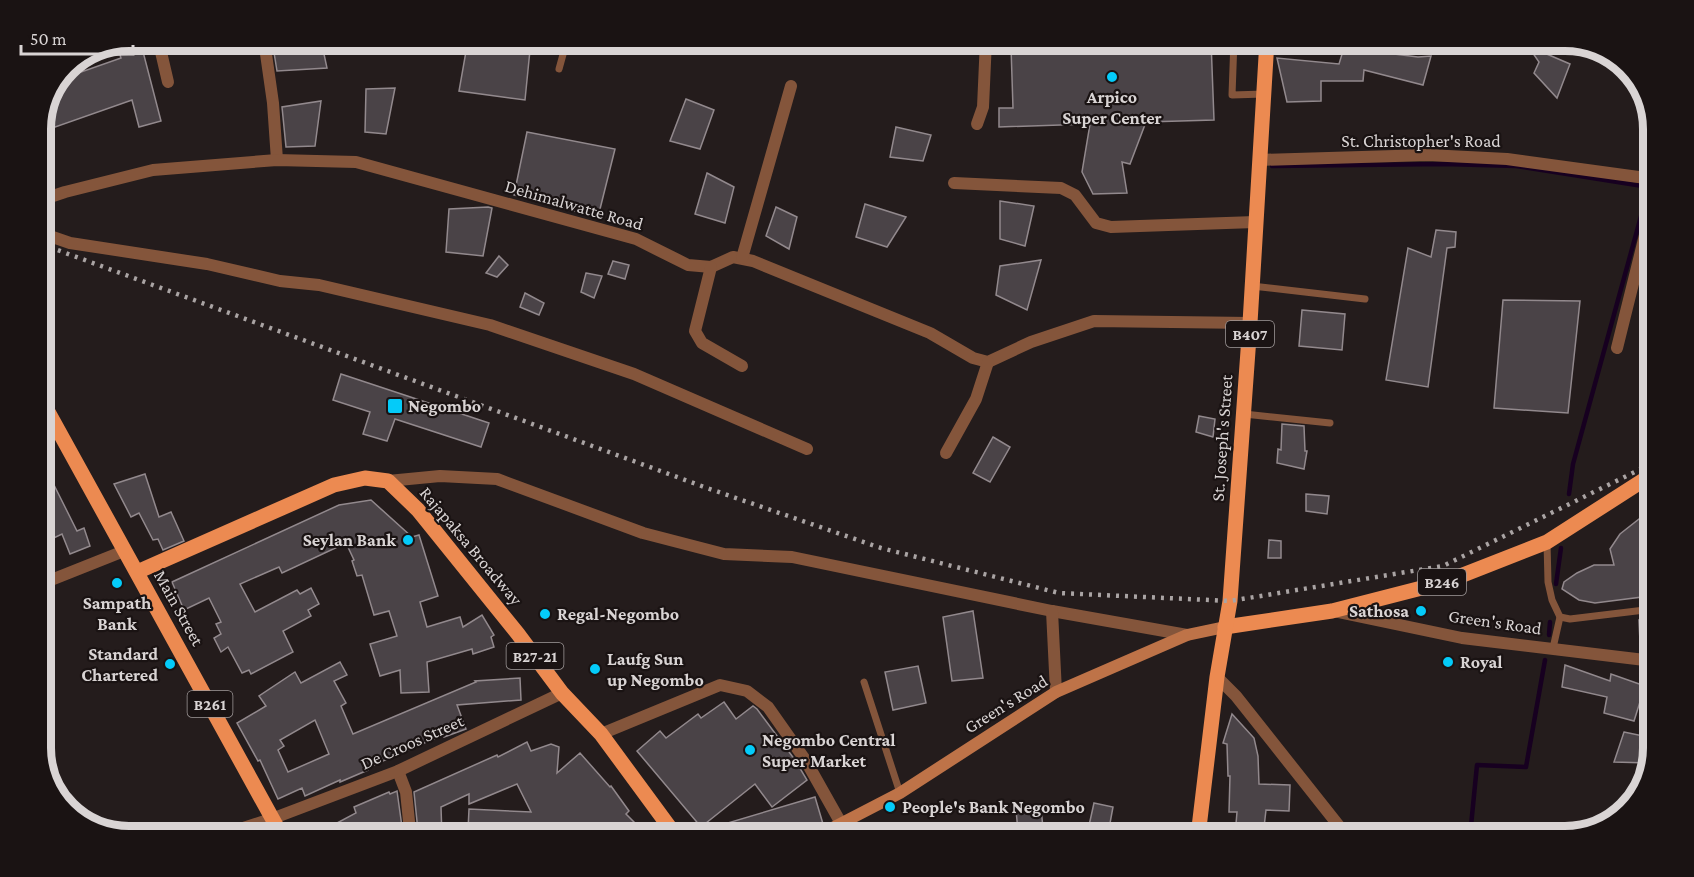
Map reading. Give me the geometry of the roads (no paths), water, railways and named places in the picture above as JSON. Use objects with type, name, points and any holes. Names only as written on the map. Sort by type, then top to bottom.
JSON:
[{"type":"main road","name":"St. Joseph's Street","points":[[1199,826],[1217,677],[1230,601],[1266,51]]},
{"type":"main road","name":"Main Street","points":[[51,417],[277,826]]},
{"type":"main road","points":[[137,572],[334,486],[366,478],[388,481]]},
{"type":"main road","name":"B246","points":[[1226,627],[1332,611],[1445,582],[1547,542],[1643,480]]},
{"type":"main road","name":"Rajapaksa Broadway","points":[[388,481],[418,510],[518,634],[562,693],[601,734],[668,826]]},
{"type":"main road","name":"Green's Road","points":[[852,826],[1056,692],[1186,635],[1226,627]]},
{"type":"street","points":[[161,51],[168,82]]},
{"type":"street","points":[[266,51],[273,103],[277,160]]},
{"type":"street","points":[[977,124],[983,107],[986,51]]},
{"type":"street","points":[[791,86],[742,258],[930,333],[973,358],[988,362],[1031,342],[1094,321],[1250,323]]},
{"type":"street","name":"St. Christopher's Road","points":[[1259,160],[1450,156],[1507,159],[1643,178]]},
{"type":"street","name":"Dehimalwatte Road","points":[[51,197],[153,170],[277,160],[356,162],[636,239],[688,265],[711,267],[733,257],[742,258]]},
{"type":"street","points":[[954,183],[1061,188],[1075,195],[1095,223],[1111,227],[1255,222]]},
{"type":"street","points":[[51,236],[70,243],[207,264],[280,282],[319,285],[490,325],[634,374],[807,449]]},
{"type":"street","points":[[1617,348],[1643,243]]},
{"type":"street","points":[[711,267],[695,331],[702,343],[742,366]]},
{"type":"street","points":[[946,453],[976,399],[988,362]]},
{"type":"street","points":[[388,481],[440,476],[497,479],[643,533],[723,554],[792,557],[1052,611],[1186,635]]},
{"type":"street","points":[[51,580],[124,551]]},
{"type":"street","points":[[1052,611],[1056,692]]},
{"type":"street","name":"Green's Road","points":[[1332,611],[1462,638],[1643,660]]},
{"type":"street","points":[[1217,677],[1236,696],[1339,826]]},
{"type":"street","points":[[601,734],[720,685],[747,691],[768,707],[806,761],[841,826]]},
{"type":"street","name":"De Croos Street","points":[[251,826],[398,771],[562,693]]},
{"type":"street","points":[[398,771],[406,792],[409,826]]},
{"type":"lane","points":[[559,69],[564,51]]},
{"type":"lane","points":[[1234,51],[1232,95],[1264,94]]},
{"type":"lane","points":[[1252,286],[1365,299]]},
{"type":"lane","points":[[1244,414],[1330,423]]},
{"type":"lane","points":[[1547,542],[1548,582],[1552,600],[1560,617],[1553,648]]},
{"type":"lane","points":[[1560,617],[1570,619],[1643,610]]},
{"type":"lane","points":[[864,682],[900,794]]},
{"type":"waterway","points":[[1272,166],[1444,164],[1516,166],[1643,186]]},
{"type":"waterway","points":[[1569,494],[1573,464],[1643,209]]},
{"type":"waterway","points":[[1556,584],[1561,548]]},
{"type":"waterway","points":[[1549,635],[1550,622]]},
{"type":"waterway","points":[[1471,826],[1477,765],[1526,767],[1545,660]]},
{"type":"railway","points":[[51,248],[707,488],[881,548],[1059,593],[1230,601],[1443,566],[1643,468]]},
{"type":"place","name":"Arpico Super Center","points":[[1112,77]]},
{"type":"place","name":"Negombo","points":[[395,406]]},
{"type":"place","name":"Seylan Bank","points":[[408,540]]},
{"type":"place","name":"Sampath Bank","points":[[117,583]]},
{"type":"place","name":"Sathosa","points":[[1421,611]]},
{"type":"place","name":"Regal-Negombo","points":[[545,614]]},
{"type":"place","name":"Royal","points":[[1448,662]]},
{"type":"place","name":"Standard Chartered","points":[[170,664]]},
{"type":"place","name":"Laufg Sun up Negombo","points":[[595,669]]},
{"type":"place","name":"Negombo Central Super Market","points":[[750,750]]},
{"type":"place","name":"People's Bank Negombo","points":[[890,807]]}]
